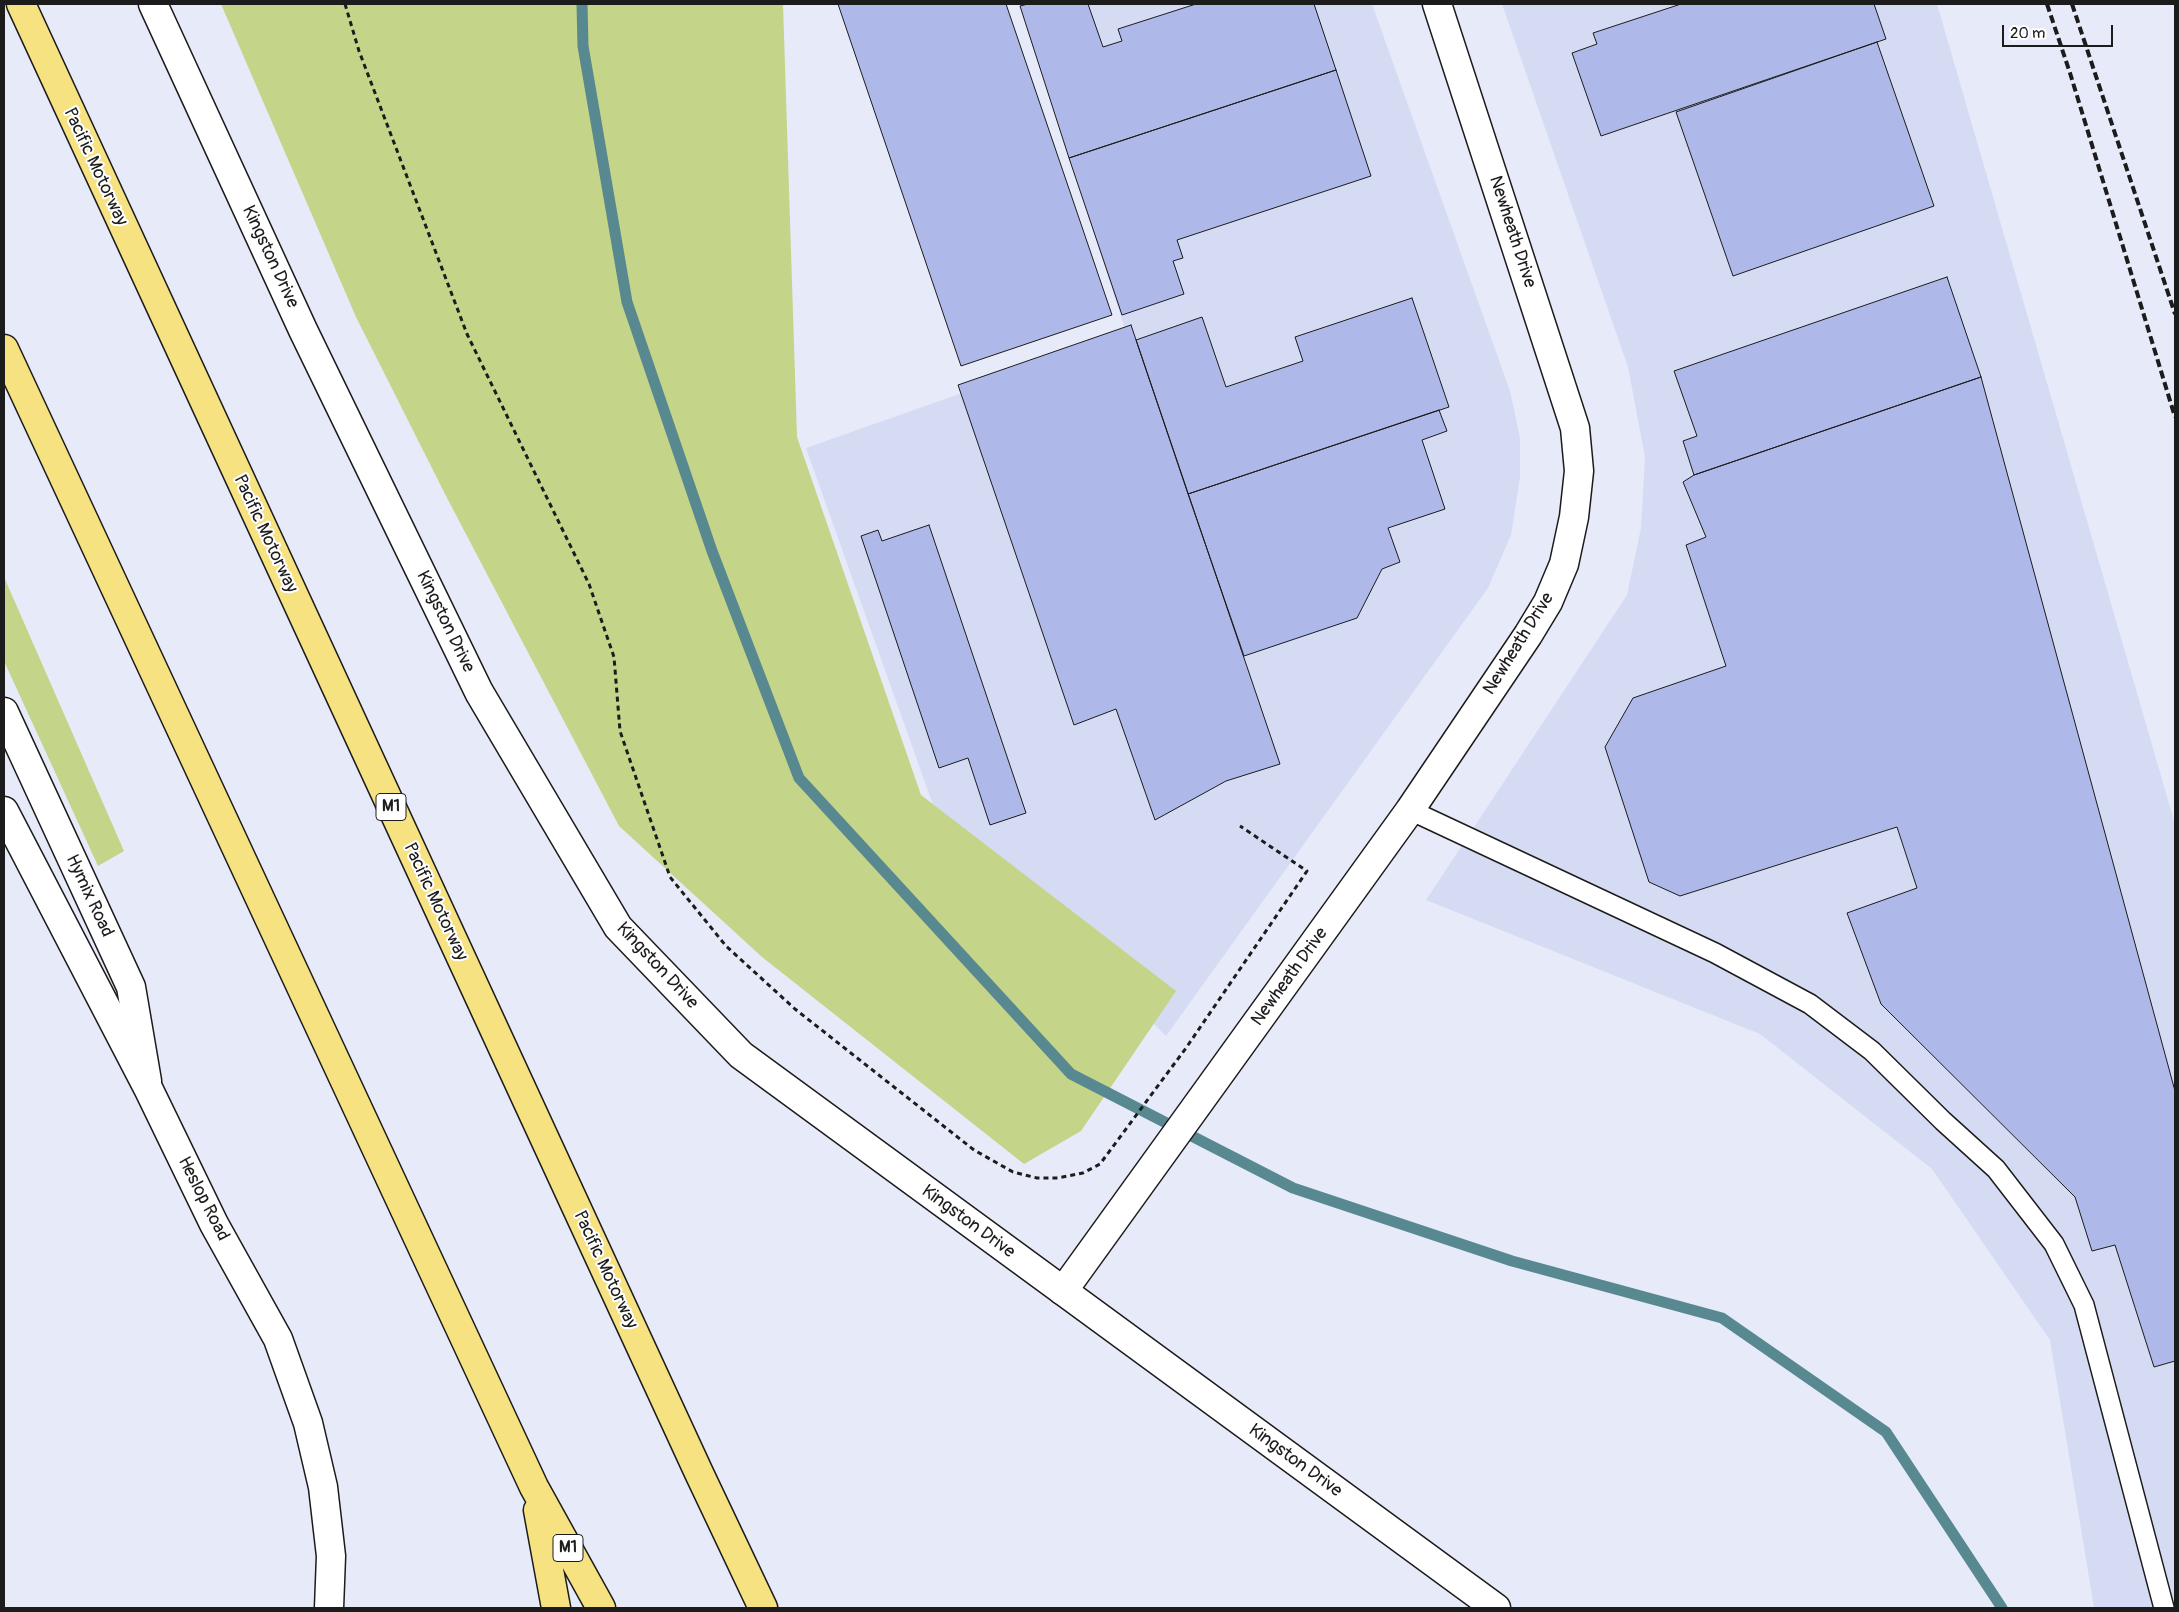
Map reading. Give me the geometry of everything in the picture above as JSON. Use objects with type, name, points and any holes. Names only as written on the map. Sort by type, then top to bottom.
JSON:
[{"type":"highway","name":"Pacific Motorway","points":[[21,4],[763,1608]]},
{"type":"highway","name":"M1","points":[[4,349],[534,1487],[601,1608]]},
{"type":"highway","points":[[534,1487],[556,1608]]},
{"type":"street","name":"Kingston Drive","points":[[154,4],[303,330],[479,692],[618,927],[740,1055],[1496,1608]]},
{"type":"street","name":"Newheath Drive","points":[[1063,1291],[1220,1076],[1410,810],[1548,602],[1564,564],[1574,517],[1579,471],[1575,428],[1437,4]]},
{"type":"street","name":"Hymix Road","points":[[4,712],[131,987],[148,1088]]},
{"type":"street","name":"Heslop Road","points":[[4,812],[148,1088],[214,1224],[278,1339],[308,1423],[324,1497],[331,1556],[329,1608]]},
{"type":"lane","points":[[1410,810],[1716,954],[1810,1004],[1872,1051],[1943,1121],[1996,1169],[2054,1244],[2084,1305],[2164,1608]]},
{"type":"path","points":[[346,4],[360,51],[467,334],[589,584],[614,657],[620,731],[670,878],[726,946],[788,1002],[974,1150],[1013,1172],[1037,1178],[1058,1178],[1084,1173],[1100,1164],[1186,1048],[1307,871],[1240,826]]},
{"type":"shaded area","points":[[1019,4],[1372,4],[1510,391],[1520,438],[1520,477],[1511,535],[1488,588],[1166,1036],[933,805],[806,448],[1127,335]]},
{"type":"shaded area","points":[[1502,4],[1937,4],[2175,824],[2175,1608],[2094,1608],[2050,1340],[1932,1169],[1760,1034],[1426,900],[1627,595],[1641,528],[1645,457],[1628,367]]},
{"type":"green space","points":[[221,4],[783,4],[797,437],[921,795],[1176,991],[1081,1131],[1024,1164],[762,957],[619,826],[446,496],[356,317]]},
{"type":"green space","points":[[4,577],[124,851],[98,866],[4,661]]},
{"type":"building","points":[[838,4],[1006,4],[1112,315],[961,366]]},
{"type":"building","points":[[1028,4],[1088,4],[1103,47],[1122,41],[1118,29],[1196,4],[1314,4],[1336,70],[1069,158],[1020,6]]},
{"type":"building","points":[[1681,4],[1874,4],[1886,39],[1601,136],[1572,53],[1597,44],[1593,33]]},
{"type":"building","points":[[1877,42],[1934,206],[1733,276],[1676,112]]},
{"type":"building","points":[[1336,70],[1371,176],[1177,240],[1183,258],[1173,261],[1184,294],[1122,315],[1069,158]]},
{"type":"building","points":[[1947,277],[1981,377],[1694,475],[1683,441],[1697,436],[1674,371]]},
{"type":"building","points":[[1412,298],[1449,407],[1188,494],[1136,340],[1202,317],[1226,387],[1303,361],[1295,337]]},
{"type":"building","points":[[1131,325],[1280,764],[1226,781],[1155,820],[1116,709],[1074,725],[958,385]]},
{"type":"building","points":[[1981,377],[2175,1091],[2175,1361],[2154,1367],[2115,1245],[2092,1251],[2075,1197],[1881,1004],[1847,913],[1917,888],[1897,827],[1680,896],[1649,882],[1605,747],[1633,698],[1726,666],[1686,545],[1706,537],[1683,482],[1694,475]]},
{"type":"building","points":[[1439,410],[1447,431],[1422,440],[1445,509],[1388,528],[1400,562],[1382,569],[1357,618],[1244,656],[1188,494]]},
{"type":"building","points":[[929,525],[1026,813],[990,825],[968,758],[939,768],[861,536],[878,530],[882,541]]},
{"type":"waterway","points":[[582,4],[583,46],[627,302],[712,551],[799,778],[1071,1074],[1293,1188],[1512,1261],[1722,1318],[1886,1432],[2002,1608]]},
{"type":"railway","points":[[2047,4],[2070,73],[2175,417]]},
{"type":"railway","points":[[2072,4],[2175,314]]}]
